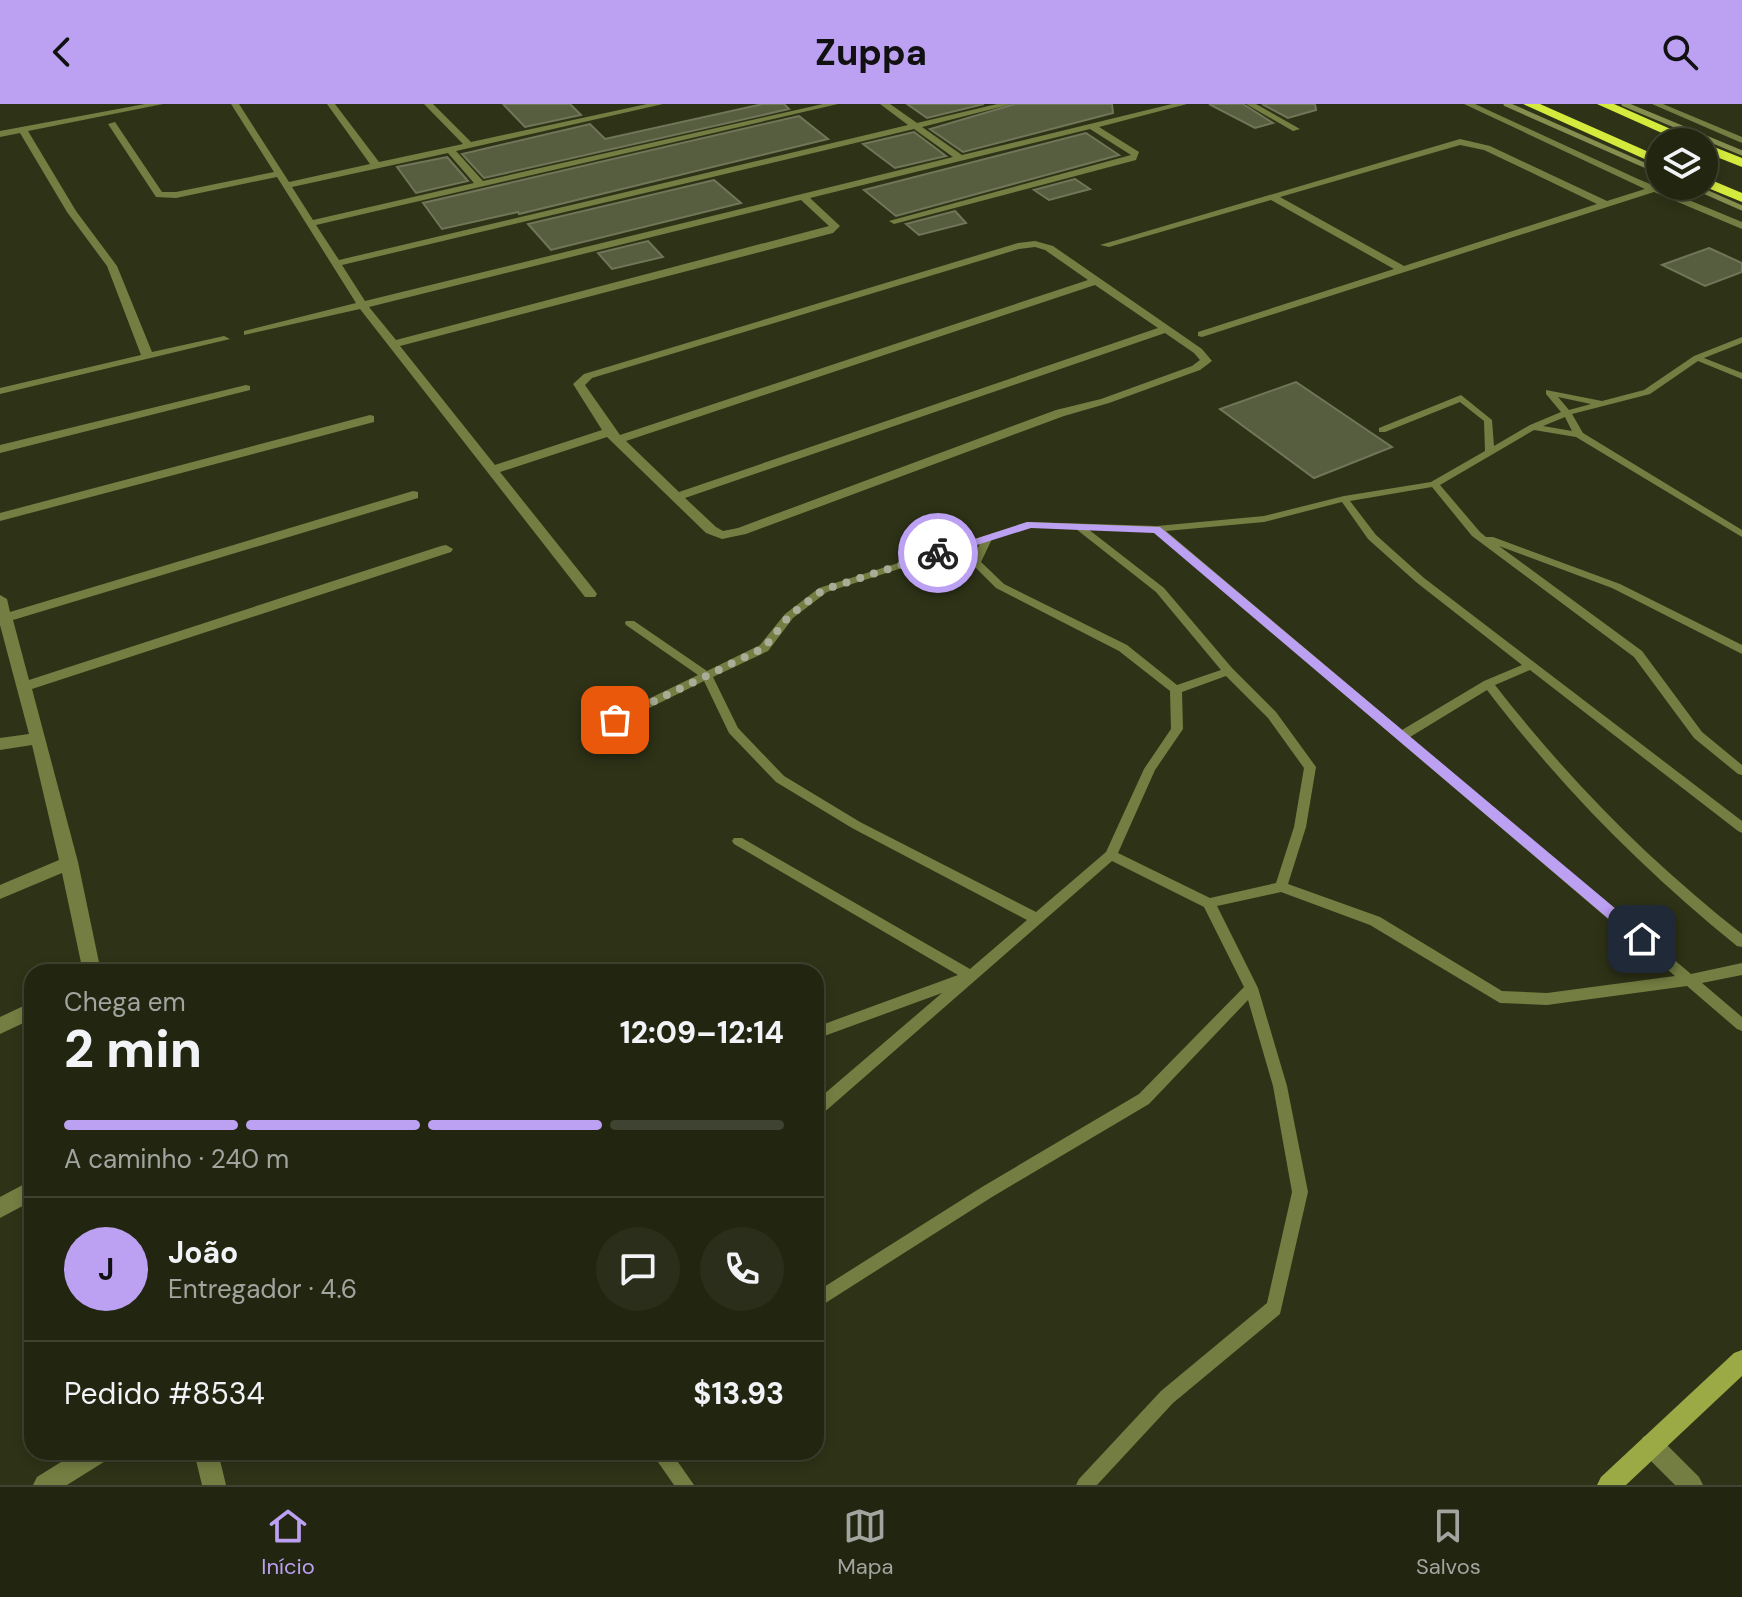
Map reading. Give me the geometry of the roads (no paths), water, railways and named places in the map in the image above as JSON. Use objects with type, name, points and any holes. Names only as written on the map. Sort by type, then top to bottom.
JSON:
[{"type":"highway","points":[[1529,104],[1646,156]]},
{"type":"highway","points":[[1603,104],[1660,128]]},
{"type":"highway","points":[[1718,153],[1742,163]]},
{"type":"highway","points":[[1718,187],[1742,198]]},
{"type":"street","points":[[0,134],[159,104]]},
{"type":"street","points":[[235,104],[363,306],[590,594]]},
{"type":"street","points":[[331,104],[376,165]]},
{"type":"street","points":[[428,104],[469,145]]},
{"type":"street","points":[[286,185],[593,114],[659,104]]},
{"type":"street","points":[[311,223],[834,104]]},
{"type":"street","points":[[884,104],[960,158]]},
{"type":"street","points":[[335,264],[1008,104]]},
{"type":"street","points":[[248,333],[1183,104]]},
{"type":"street","points":[[1250,104],[1296,129]]},
{"type":"street","points":[[1468,104],[1646,185]]},
{"type":"street","points":[[1656,104],[1742,140]]},
{"type":"street","points":[[112,124],[159,195],[176,195],[278,174]]},
{"type":"street","points":[[894,221],[1133,158],[1136,154],[1091,126]]},
{"type":"street","points":[[23,130],[72,212],[112,266],[148,357]]},
{"type":"street","points":[[1105,245],[1460,142],[1487,148],[1605,204]]},
{"type":"street","points":[[450,149],[480,184]]},
{"type":"street","points":[[1202,334],[1646,191]]},
{"type":"street","points":[[1271,196],[1402,269]]},
{"type":"street","points":[[393,344],[829,231],[835,226],[803,197]]},
{"type":"street","points":[[1680,200],[1742,226]]},
{"type":"street","points":[[1035,244],[1049,248],[1166,329],[1198,351],[1206,361],[1196,368],[1105,401],[1060,413],[741,531],[722,535],[711,530],[614,436],[579,384],[588,376],[1018,246],[1035,244]]},
{"type":"street","points":[[493,470],[614,436],[1096,281]]},
{"type":"street","points":[[677,497],[1166,329]]},
{"type":"street","points":[[0,391],[224,339]]},
{"type":"street","points":[[0,449],[246,388]]},
{"type":"street","points":[[0,517],[370,419]]},
{"type":"street","points":[[5,618],[413,495]]},
{"type":"street","points":[[23,687],[446,549]]},
{"type":"street","points":[[0,599],[70,862],[90,964]]},
{"type":"street","points":[[0,744],[36,739]]},
{"type":"street","points":[[0,892],[70,862]]},
{"type":"street","points":[[0,1026],[24,1014]]},
{"type":"street","points":[[0,1208],[24,1194]]},
{"type":"street","points":[[1609,1485],[1742,1361]]},
{"type":"street","points":[[1651,1445],[1691,1485]]},
{"type":"street","points":[[45,1485],[86,1460]]},
{"type":"street","points":[[208,1460],[214,1485]]},
{"type":"lane","points":[[615,720],[764,648],[789,616],[823,590],[1031,524],[1157,529],[1264,519],[1344,499],[1434,484],[1533,427],[1567,413],[1647,392],[1697,358],[1742,340]]},
{"type":"lane","points":[[1697,358],[1742,376]]},
{"type":"lane","points":[[1579,435],[1567,413],[1549,392],[1603,404]]},
{"type":"lane","points":[[1382,430],[1461,398],[1488,420],[1490,452]]},
{"type":"lane","points":[[1533,427],[1579,435],[1742,534]]},
{"type":"lane","points":[[1434,484],[1476,534],[1638,654],[1698,735],[1742,771]]},
{"type":"lane","points":[[1344,499],[1372,537],[1391,554],[1529,666],[1742,828]]},
{"type":"lane","points":[[1080,528],[1160,590],[1228,671],[1272,715],[1310,767],[1300,827],[1281,887]]},
{"type":"lane","points":[[1157,529],[1742,1025]]},
{"type":"lane","points":[[1476,534],[1616,586],[1742,650]]},
{"type":"lane","points":[[988,537],[976,563],[1000,586],[1123,648],[1176,690]]},
{"type":"lane","points":[[630,623],[708,677],[733,730],[780,779],[856,825],[1037,919]]},
{"type":"lane","points":[[1402,736],[1488,684],[1529,666]]},
{"type":"lane","points":[[1176,690],[1228,671]]},
{"type":"lane","points":[[1488,684],[1536,748],[1600,818],[1676,890],[1742,942]]},
{"type":"lane","points":[[824,1103],[1111,855],[1150,769],[1177,729],[1176,690]]},
{"type":"lane","points":[[738,841],[971,976]]},
{"type":"lane","points":[[1085,1485],[1167,1397],[1274,1308],[1300,1192],[1280,1086],[1251,988],[1209,903],[1111,855]]},
{"type":"lane","points":[[1209,903],[1281,887],[1375,921],[1500,997],[1547,999],[1690,980],[1742,969]]},
{"type":"lane","points":[[824,1030],[971,976]]},
{"type":"lane","points":[[824,1296],[987,1192],[1144,1099],[1251,988]]},
{"type":"lane","points":[[666,1460],[685,1485]]},
{"type":"waterway","points":[[1506,104],[1646,166]]},
{"type":"waterway","points":[[1624,104],[1742,153]]},
{"type":"waterway","points":[[1718,197],[1742,208]]}]
